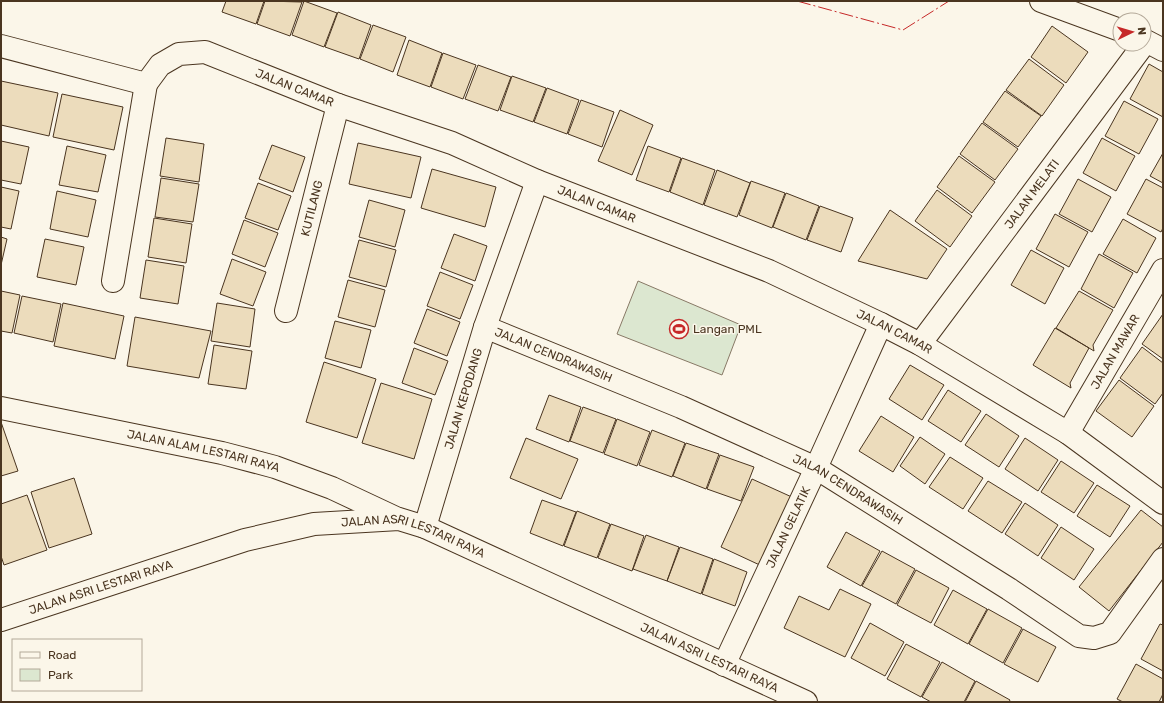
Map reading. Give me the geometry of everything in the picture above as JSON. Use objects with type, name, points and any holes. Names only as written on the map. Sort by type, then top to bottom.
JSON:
[{"type":"street","points":[[1041,1],[1112,27]]},
{"type":"street","points":[[1,46],[146,84],[114,281]]},
{"type":"street","name":"JALAN CAMAR","points":[[146,84],[160,65],[179,54],[205,52],[338,105],[452,143],[537,181],[769,272],[881,324],[920,344],[1068,433],[1163,503]]},
{"type":"street","name":"JALAN MELATI","points":[[920,344],[1142,52]]},
{"type":"street","name":"KUTILANG","points":[[286,311],[338,105]]},
{"type":"street","name":"JALAN KEPODANG","points":[[425,527],[486,326],[537,181]]},
{"type":"street","name":"JALAN MAWAR","points":[[1068,433],[1163,270]]},
{"type":"street","name":"JALAN GELATIK","points":[[724,665],[881,324]]},
{"type":"street","name":"JALAN CENDRAWASIH","points":[[486,326],[680,408],[816,468],[1009,589],[1079,636],[1094,638],[1110,633],[1163,559]]},
{"type":"street","name":"JALAN ALAM LESTARI RAYA","points":[[1,408],[222,453],[275,467],[332,488],[399,519]]},
{"type":"street","name":"JALAN ASRI LESTARI RAYA","points":[[1,620],[245,540],[314,524],[399,519],[425,527],[806,702]]},
{"type":"green space","name":"Langan PML","points":[[638,281],[741,325],[722,375],[617,334]]},
{"type":"building","points":[[226,1],[264,1],[256,24],[222,12]]},
{"type":"building","points":[[265,1],[302,2],[290,36],[257,24]]},
{"type":"building","points":[[304,1],[337,13],[324,47],[292,35]]},
{"type":"building","points":[[338,12],[371,25],[359,59],[325,47]]},
{"type":"building","points":[[373,25],[406,37],[393,72],[360,59]]},
{"type":"building","points":[[1052,26],[1088,52],[1066,83],[1031,57]]},
{"type":"building","points":[[409,40],[442,53],[430,87],[397,75]]},
{"type":"building","points":[[443,53],[476,65],[463,99],[431,87]]},
{"type":"building","points":[[1029,59],[1064,85],[1042,116],[1006,90]]},
{"type":"building","points":[[1149,64],[1163,72],[1163,117],[1130,99]]},
{"type":"building","points":[[478,65],[511,77],[498,111],[465,99]]},
{"type":"building","points":[[512,76],[546,88],[533,122],[500,110]]},
{"type":"building","points":[[1,81],[58,93],[49,136],[1,125]]},
{"type":"building","points":[[547,88],[579,100],[567,134],[534,122]]},
{"type":"building","points":[[1005,91],[1041,116],[1018,147],[983,122]]},
{"type":"building","points":[[62,94],[123,107],[114,150],[53,137]]},
{"type":"building","points":[[581,100],[614,112],[602,147],[568,134]]},
{"type":"building","points":[[1124,101],[1158,119],[1139,154],[1105,136]]},
{"type":"building","points":[[620,110],[653,125],[632,175],[598,161]]},
{"type":"building","points":[[982,123],[1018,149],[995,180],[960,154]]},
{"type":"building","points":[[166,138],[204,144],[199,182],[160,176]]},
{"type":"building","points":[[1102,138],[1135,156],[1116,191],[1083,173]]},
{"type":"building","points":[[1,141],[29,147],[21,184],[1,180]]},
{"type":"building","points":[[358,143],[421,157],[411,198],[349,184]]},
{"type":"building","points":[[272,145],[305,157],[293,192],[259,179]]},
{"type":"building","points":[[67,146],[106,155],[98,192],[59,185]]},
{"type":"building","points":[[648,146],[681,158],[669,192],[636,180]]},
{"type":"building","points":[[1163,153],[1163,183],[1150,176]]},
{"type":"building","points":[[959,156],[995,182],[972,213],[937,187]]},
{"type":"building","points":[[682,158],[715,170],[703,205],[670,192]]},
{"type":"building","points":[[432,169],[496,187],[485,227],[421,208]]},
{"type":"building","points":[[717,170],[750,183],[737,217],[704,205]]},
{"type":"building","points":[[161,178],[199,184],[193,222],[155,217]]},
{"type":"building","points":[[1078,179],[1111,197],[1092,232],[1059,214]]},
{"type":"building","points":[[1146,179],[1163,188],[1163,228],[1161,232],[1127,214]]},
{"type":"building","points":[[751,181],[785,193],[772,228],[739,215]]},
{"type":"building","points":[[258,183],[291,196],[278,230],[245,218]]},
{"type":"building","points":[[1,187],[19,191],[11,229],[1,227]]},
{"type":"building","points":[[937,190],[972,216],[950,247],[915,221]]},
{"type":"building","points":[[57,191],[96,200],[88,237],[50,229]]},
{"type":"building","points":[[786,193],[819,206],[806,240],[773,227]]},
{"type":"building","points":[[369,200],[405,210],[395,247],[359,237]]},
{"type":"building","points":[[820,206],[853,218],[841,252],[807,240]]},
{"type":"building","points":[[890,210],[947,249],[927,279],[858,261]]},
{"type":"building","points":[[1055,214],[1088,232],[1069,267],[1036,249]]},
{"type":"building","points":[[154,218],[192,224],[186,263],[148,257]]},
{"type":"building","points":[[1123,219],[1156,238],[1137,273],[1103,254]]},
{"type":"building","points":[[244,220],[278,233],[265,267],[232,254]]},
{"type":"building","points":[[454,234],[487,246],[475,281],[441,268]]},
{"type":"building","points":[[1,237],[7,239],[1,265]]},
{"type":"building","points":[[45,239],[84,247],[76,285],[37,277]]},
{"type":"building","points":[[359,240],[396,250],[386,287],[349,277]]},
{"type":"building","points":[[1031,250],[1064,268],[1045,304],[1011,285]]},
{"type":"building","points":[[1099,254],[1133,273],[1114,308],[1081,289]]},
{"type":"building","points":[[232,259],[266,272],[253,306],[220,294]]},
{"type":"building","points":[[146,260],[184,266],[178,304],[140,298]]},
{"type":"building","points":[[440,272],[473,285],[460,319],[427,306]]},
{"type":"building","points":[[348,280],[385,290],[375,327],[338,317]]},
{"type":"building","points":[[1,291],[20,295],[12,333],[1,331]]},
{"type":"building","points":[[1079,291],[1113,310],[1093,345],[1094,351],[1056,328]]},
{"type":"building","points":[[22,296],[61,304],[53,342],[14,333]]},
{"type":"building","points":[[63,303],[124,316],[115,359],[54,346]]},
{"type":"building","points":[[217,303],[255,309],[250,347],[211,341]]},
{"type":"building","points":[[427,309],[460,322],[447,356],[414,343]]},
{"type":"building","points":[[1163,314],[1163,359],[1142,344]]},
{"type":"building","points":[[135,317],[211,331],[199,378],[127,366]]},
{"type":"building","points":[[335,321],[371,330],[361,368],[325,358]]},
{"type":"building","points":[[1055,328],[1089,348],[1070,383],[1071,388],[1033,365]]},
{"type":"building","points":[[214,345],[252,351],[246,389],[208,384]]},
{"type":"building","points":[[1142,347],[1163,363],[1163,393],[1155,404],[1120,378]]},
{"type":"building","points":[[414,348],[448,361],[435,395],[402,383]]},
{"type":"building","points":[[324,362],[376,379],[357,438],[306,422]]},
{"type":"building","points":[[910,365],[944,385],[922,420],[889,399]]},
{"type":"building","points":[[1119,380],[1154,406],[1132,437],[1096,411]]},
{"type":"building","points":[[381,383],[432,399],[414,459],[362,443]]},
{"type":"building","points":[[948,390],[981,411],[961,442],[928,421]]},
{"type":"building","points":[[549,395],[581,407],[569,442],[536,429]]},
{"type":"building","points":[[583,407],[616,419],[603,453],[570,441]]},
{"type":"building","points":[[986,414],[1019,436],[999,467],[965,445]]},
{"type":"building","points":[[881,416],[914,437],[893,472],[859,451]]},
{"type":"building","points":[[617,419],[650,432],[637,466],[604,454]]},
{"type":"building","points":[[1,422],[18,471],[1,476]]},
{"type":"building","points":[[652,430],[685,443],[672,477],[639,465]]},
{"type":"building","points":[[920,437],[945,454],[925,484],[900,466]]},
{"type":"building","points":[[526,438],[578,459],[561,499],[510,478]]},
{"type":"building","points":[[1025,438],[1058,460],[1038,491],[1005,469]]},
{"type":"building","points":[[686,443],[719,454],[706,489],[673,476]]},
{"type":"building","points":[[720,455],[754,467],[741,501],[707,489]]},
{"type":"building","points":[[950,457],[983,478],[963,509],[929,487]]},
{"type":"building","points":[[1061,461],[1094,483],[1074,513],[1041,492]]},
{"type":"building","points":[[74,478],[92,534],[49,548],[31,492]]},
{"type":"building","points":[[752,479],[794,498],[764,567],[721,547]]},
{"type":"building","points":[[988,481],[1022,502],[1002,533],[968,511]]},
{"type":"building","points":[[1097,485],[1130,506],[1110,537],[1077,516]]},
{"type":"building","points":[[27,495],[47,550],[4,565],[1,556],[1,504]]},
{"type":"building","points":[[542,500],[576,512],[563,546],[530,533]]},
{"type":"building","points":[[1025,503],[1058,525],[1038,556],[1005,534]]},
{"type":"building","points":[[1141,510],[1163,527],[1163,542],[1109,611],[1079,587]]},
{"type":"building","points":[[577,511],[610,524],[597,558],[564,546]]},
{"type":"building","points":[[611,524],[644,536],[632,571],[598,558]]},
{"type":"building","points":[[1061,527],[1094,549],[1074,580],[1041,558]]},
{"type":"building","points":[[846,532],[880,551],[861,586],[827,567]]},
{"type":"building","points":[[646,535],[679,547],[667,581],[633,569]]},
{"type":"building","points":[[680,547],[713,559],[701,594],[667,581]]},
{"type":"building","points":[[882,551],[915,569],[896,604],[862,586]]},
{"type":"building","points":[[714,559],[747,572],[735,606],[702,594]]},
{"type":"building","points":[[916,570],[949,588],[931,623],[897,605]]},
{"type":"building","points":[[840,589],[871,604],[845,657],[784,628],[799,596],[829,610]]},
{"type":"building","points":[[953,590],[987,609],[968,644],[934,625]]},
{"type":"building","points":[[988,609],[1022,628],[1003,663],[969,644]]},
{"type":"building","points":[[870,623],[904,642],[885,676],[851,658]]},
{"type":"building","points":[[1160,624],[1163,625],[1163,671],[1141,659]]},
{"type":"building","points":[[1023,629],[1056,647],[1038,682],[1004,664]]},
{"type":"building","points":[[906,644],[940,662],[921,697],[887,679]]},
{"type":"building","points":[[942,662],[975,681],[964,702],[931,702],[922,697]]},
{"type":"building","points":[[1136,664],[1163,679],[1163,694],[1159,702],[1123,702],[1117,699]]},
{"type":"building","points":[[976,681],[1010,700],[1009,702],[965,702]]},
{"type":"power","points":[[797,1],[903,30],[949,1]]},
{"type":"place","name":"Langan PML","points":[[679,329]]}]
